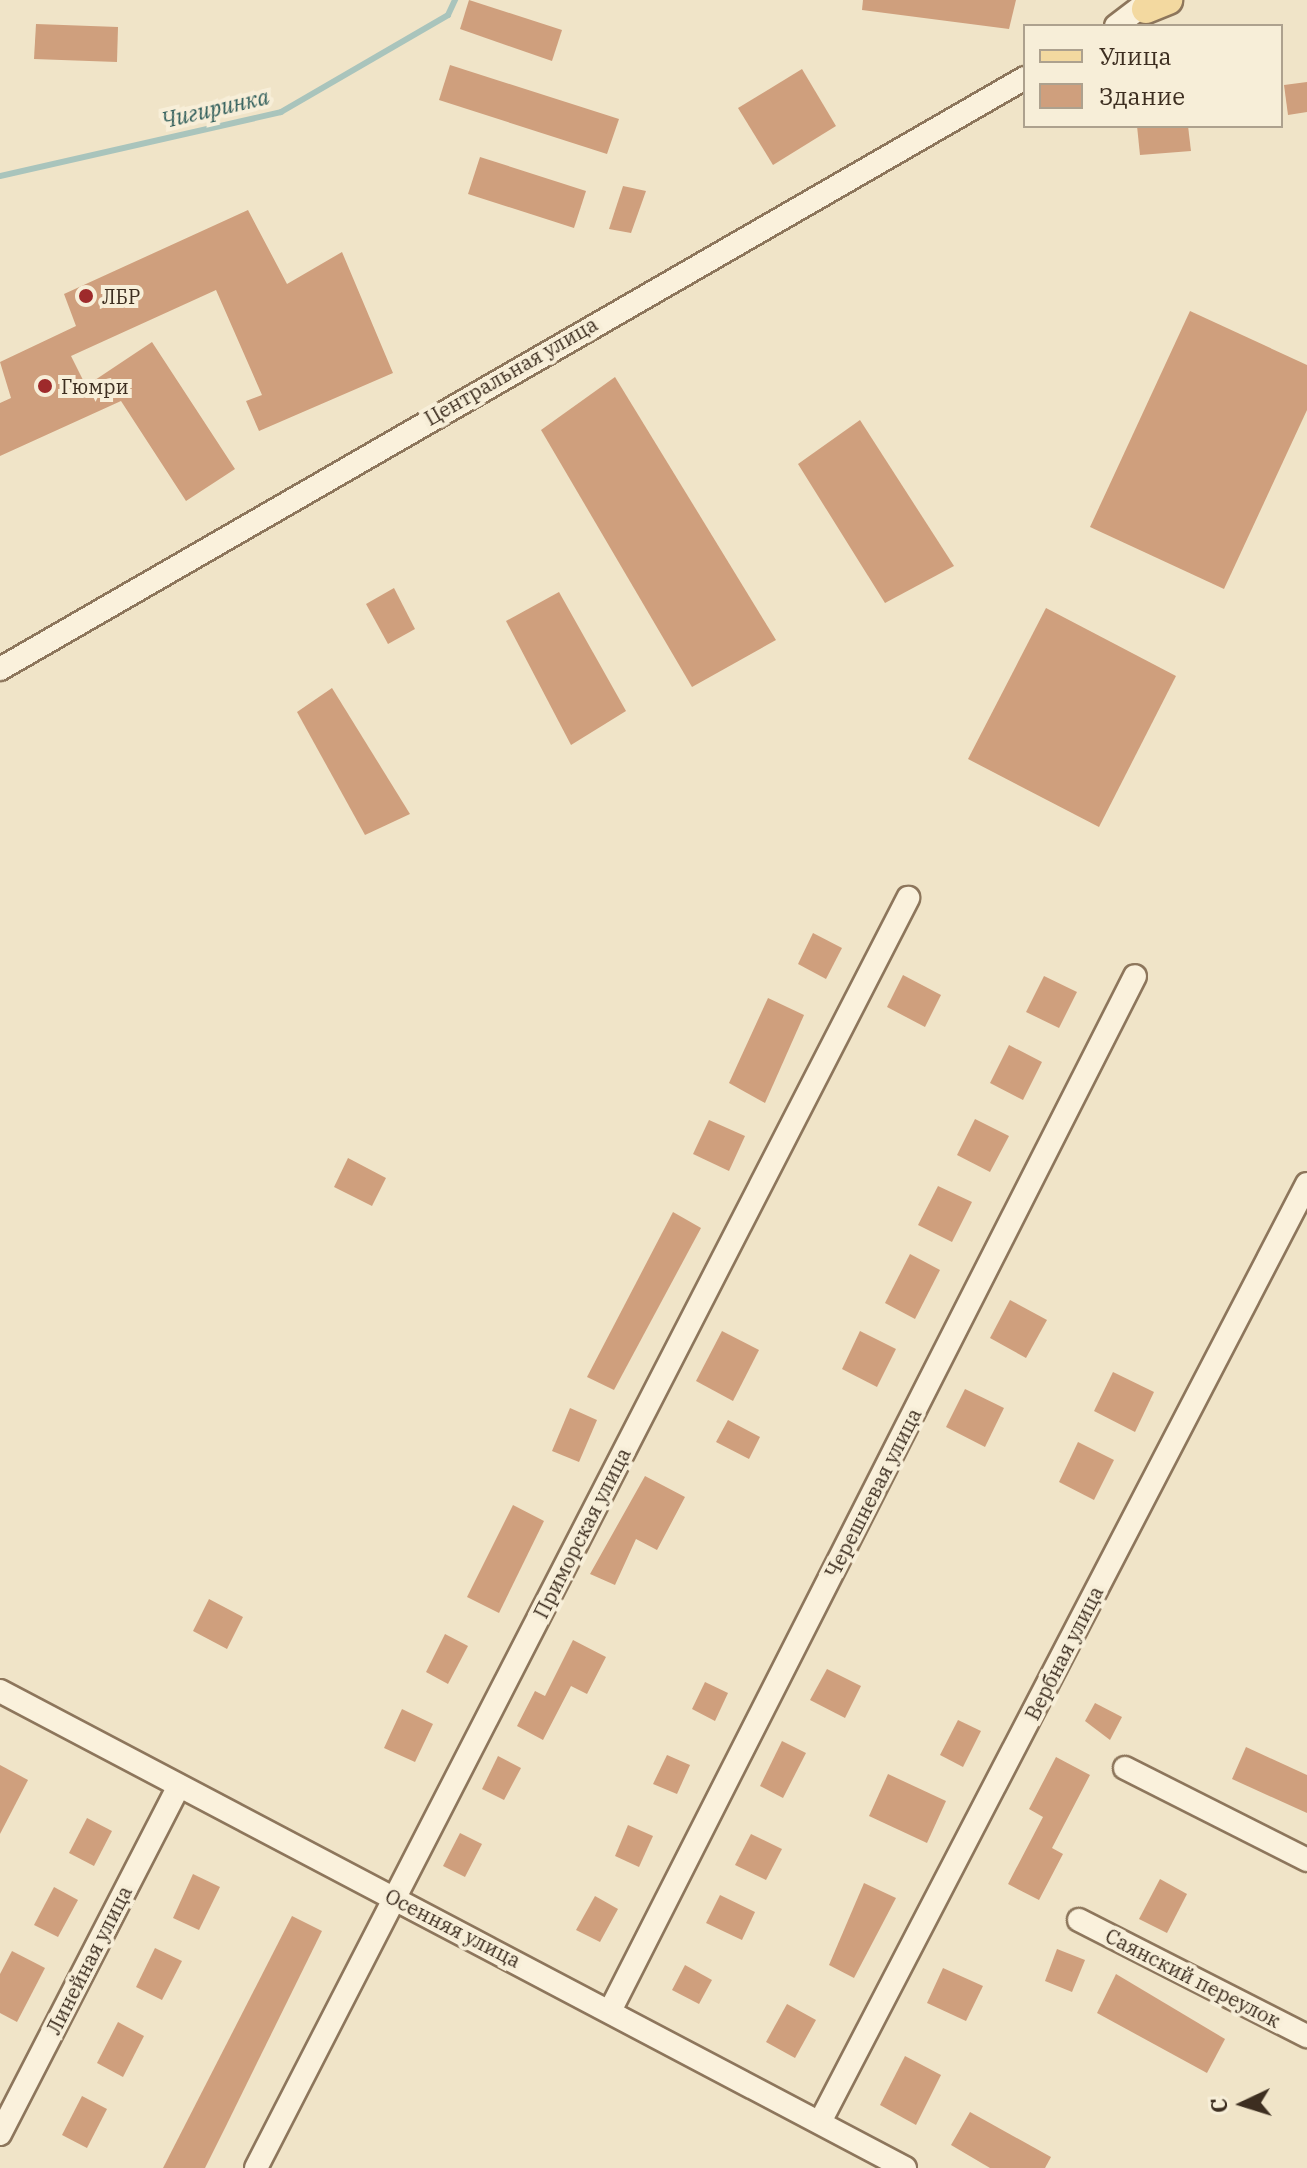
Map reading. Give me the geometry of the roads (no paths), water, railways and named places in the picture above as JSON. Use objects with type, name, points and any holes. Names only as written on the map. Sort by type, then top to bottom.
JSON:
[{"type":"street","points":[[1119,24],[1153,2]]},
{"type":"street","name":"Центральная улица","points":[[0,669],[1023,79]]},
{"type":"street","name":"Приморская улица","points":[[256,2168],[908,898]]},
{"type":"street","name":"Черешневая улица","points":[[611,2009],[1135,976]]},
{"type":"street","name":"Вербная улица","points":[[820,2122],[1307,1184]]},
{"type":"street","name":"Осенняя улица","points":[[0,1691],[611,2009],[905,2168]]},
{"type":"street","points":[[1125,1768],[1307,1860]]},
{"type":"street","name":"Линейная улица","points":[[0,2134],[179,1786]]},
{"type":"street","name":"Саянский переулок","points":[[1079,1920],[1307,2036]]},
{"type":"waterway","name":"Чигиринка","points":[[0,176],[281,112],[448,15],[455,0]]},
{"type":"place","name":"ЛБР","points":[[86,296]]},
{"type":"place","name":"Гюмри","points":[[45,386]]}]
